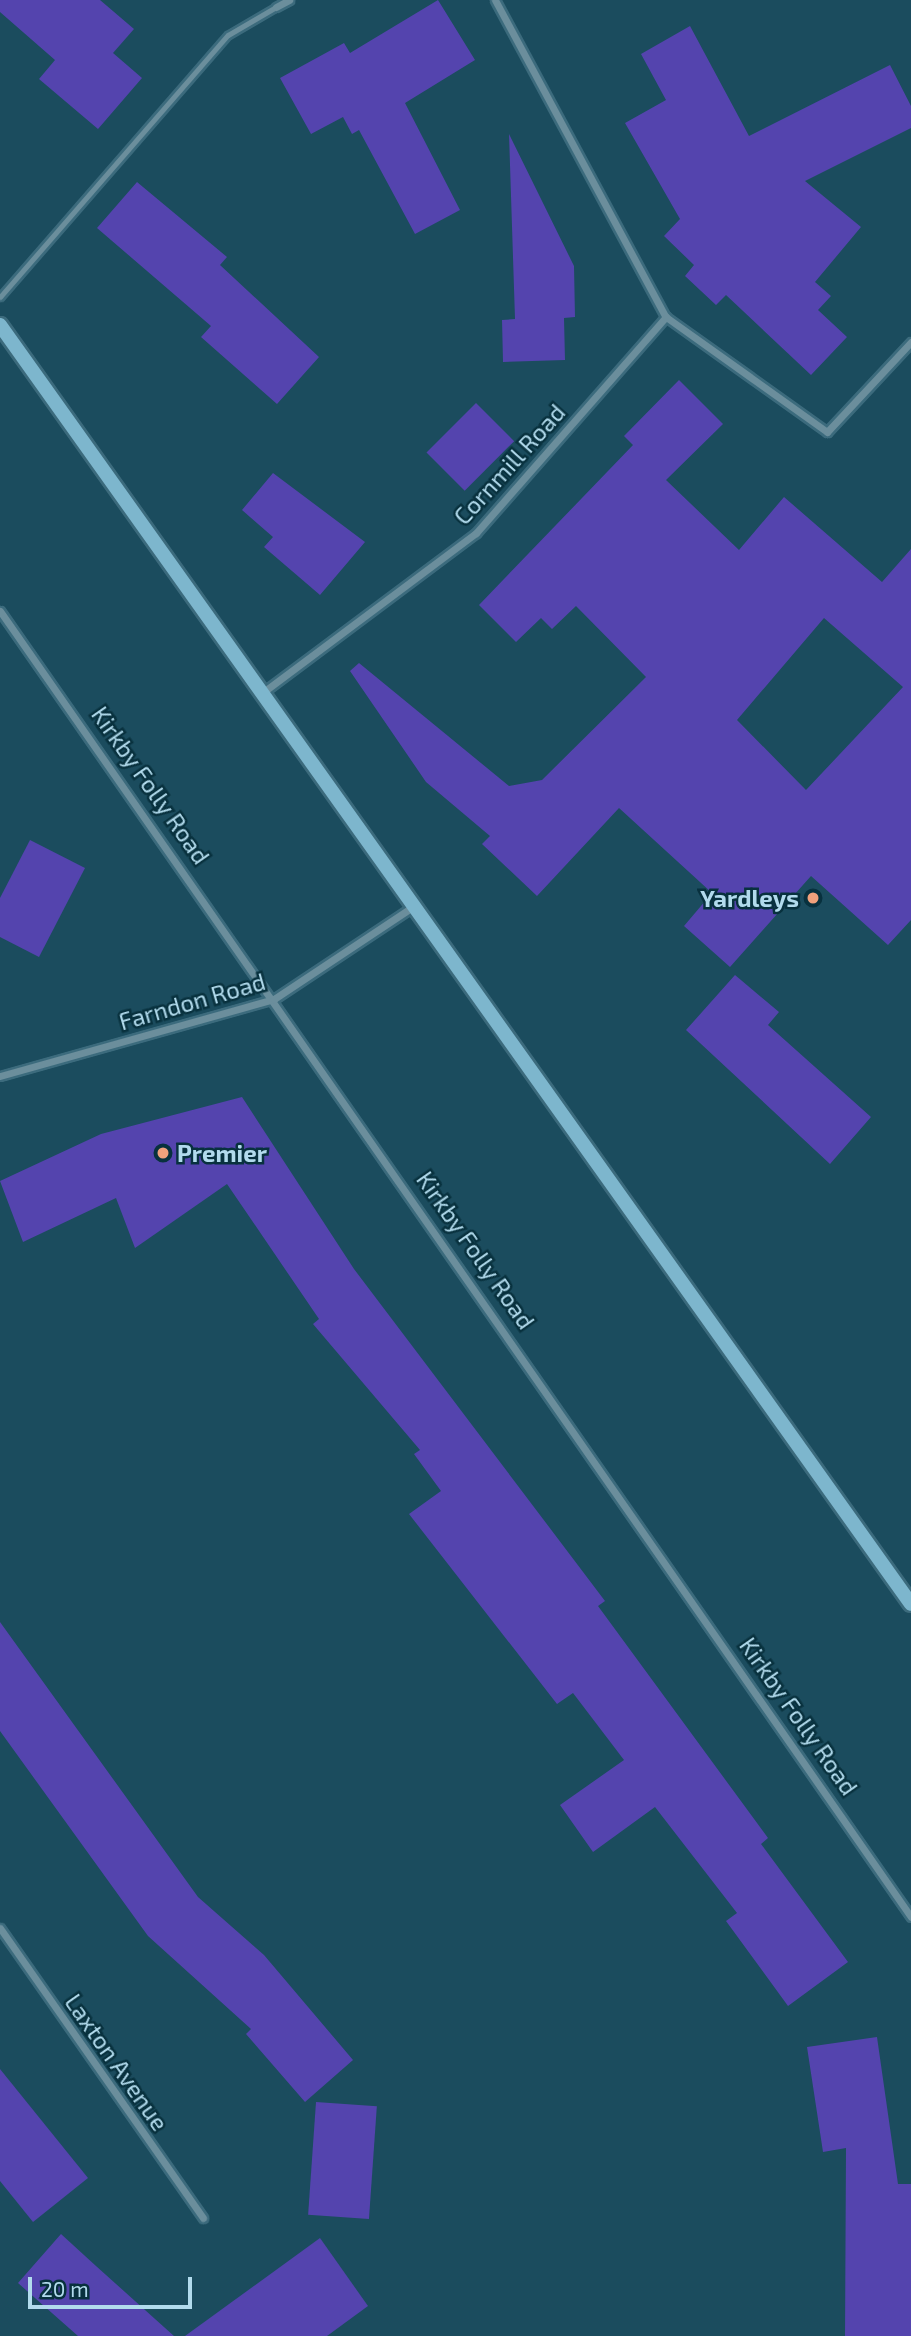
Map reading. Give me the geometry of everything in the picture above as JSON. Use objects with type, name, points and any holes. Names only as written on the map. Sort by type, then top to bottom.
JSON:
[{"type":"main road","points":[[0,325],[911,1604]]},
{"type":"street","points":[[276,7],[289,0]]},
{"type":"street","points":[[495,0],[666,317],[827,432],[911,342]]},
{"type":"street","name":"Cornmill Road","points":[[262,693],[476,533],[666,317]]},
{"type":"street","name":"Kirkby Folly Road","points":[[0,611],[274,999],[911,1917]]},
{"type":"street","name":"Farndon Road","points":[[0,1076],[274,999],[414,906]]},
{"type":"street","name":"Laxton Avenue","points":[[0,1928],[203,2218]]},
{"type":"lane","points":[[0,297],[228,35],[276,7]]},
{"type":"building","points":[[0,0],[100,0],[134,29],[113,53],[142,78],[98,129],[39,79],[55,60],[0,12]]},
{"type":"building","points":[[438,0],[475,60],[405,103],[460,210],[415,234],[359,130],[352,134],[343,117],[311,134],[280,78],[344,43],[350,53]]},
{"type":"building","points":[[690,26],[749,136],[890,65],[911,106],[911,128],[805,181],[861,227],[815,282],[831,296],[818,310],[847,337],[811,375],[726,295],[716,305],[685,276],[694,265],[664,236],[680,219],[625,123],[666,100],[641,54]]},
{"type":"building","points":[[509,134],[574,266],[575,317],[564,318],[565,360],[503,362],[502,320],[515,319]]},
{"type":"building","points":[[137,182],[227,257],[220,265],[319,357],[277,404],[201,337],[211,326],[97,228]]},
{"type":"building","points":[[679,380],[723,424],[666,480],[739,550],[784,497],[882,582],[911,549],[911,920],[888,945],[811,876],[730,967],[684,926],[712,893],[619,808],[537,896],[482,844],[490,836],[426,782],[350,671],[359,663],[509,786],[542,780],[646,677],[576,606],[552,629],[541,618],[516,642],[479,605],[633,445],[624,436]],"holes":[[[824,618],[903,687],[806,790],[737,720]]]},
{"type":"building","points":[[476,403],[514,441],[465,491],[427,452]]},
{"type":"building","points":[[273,473],[365,542],[320,595],[264,547],[273,537],[242,510]]},
{"type":"building","points":[[30,840],[85,868],[39,957],[0,937],[0,898]]},
{"type":"building","points":[[735,975],[779,1012],[768,1025],[871,1117],[830,1164],[686,1030]]},
{"type":"building","points":[[242,1097],[354,1269],[605,1601],[598,1606],[768,1838],[761,1844],[848,1962],[788,2006],[726,1921],[737,1913],[655,1807],[593,1852],[560,1805],[624,1760],[573,1693],[557,1704],[409,1514],[441,1491],[414,1454],[420,1450],[313,1324],[319,1319],[227,1184],[135,1248],[116,1198],[23,1242],[0,1181],[101,1134]]},
{"type":"building","points":[[0,1622],[198,1897],[264,1955],[353,2060],[305,2102],[246,2034],[251,2029],[148,1936],[0,1731]]},
{"type":"building","points":[[877,2037],[898,2184],[911,2184],[911,2336],[845,2336],[846,2148],[823,2152],[807,2047]]},
{"type":"building","points":[[0,2069],[88,2178],[33,2222],[0,2181]]},
{"type":"building","points":[[316,2102],[377,2106],[369,2219],[308,2215]]},
{"type":"building","points":[[61,2234],[174,2336],[78,2336],[18,2283]]},
{"type":"building","points":[[320,2238],[368,2306],[327,2336],[185,2336]]},
{"type":"place","name":"Yardleys","points":[[813,898]]},
{"type":"place","name":"Premier","points":[[163,1153]]}]
